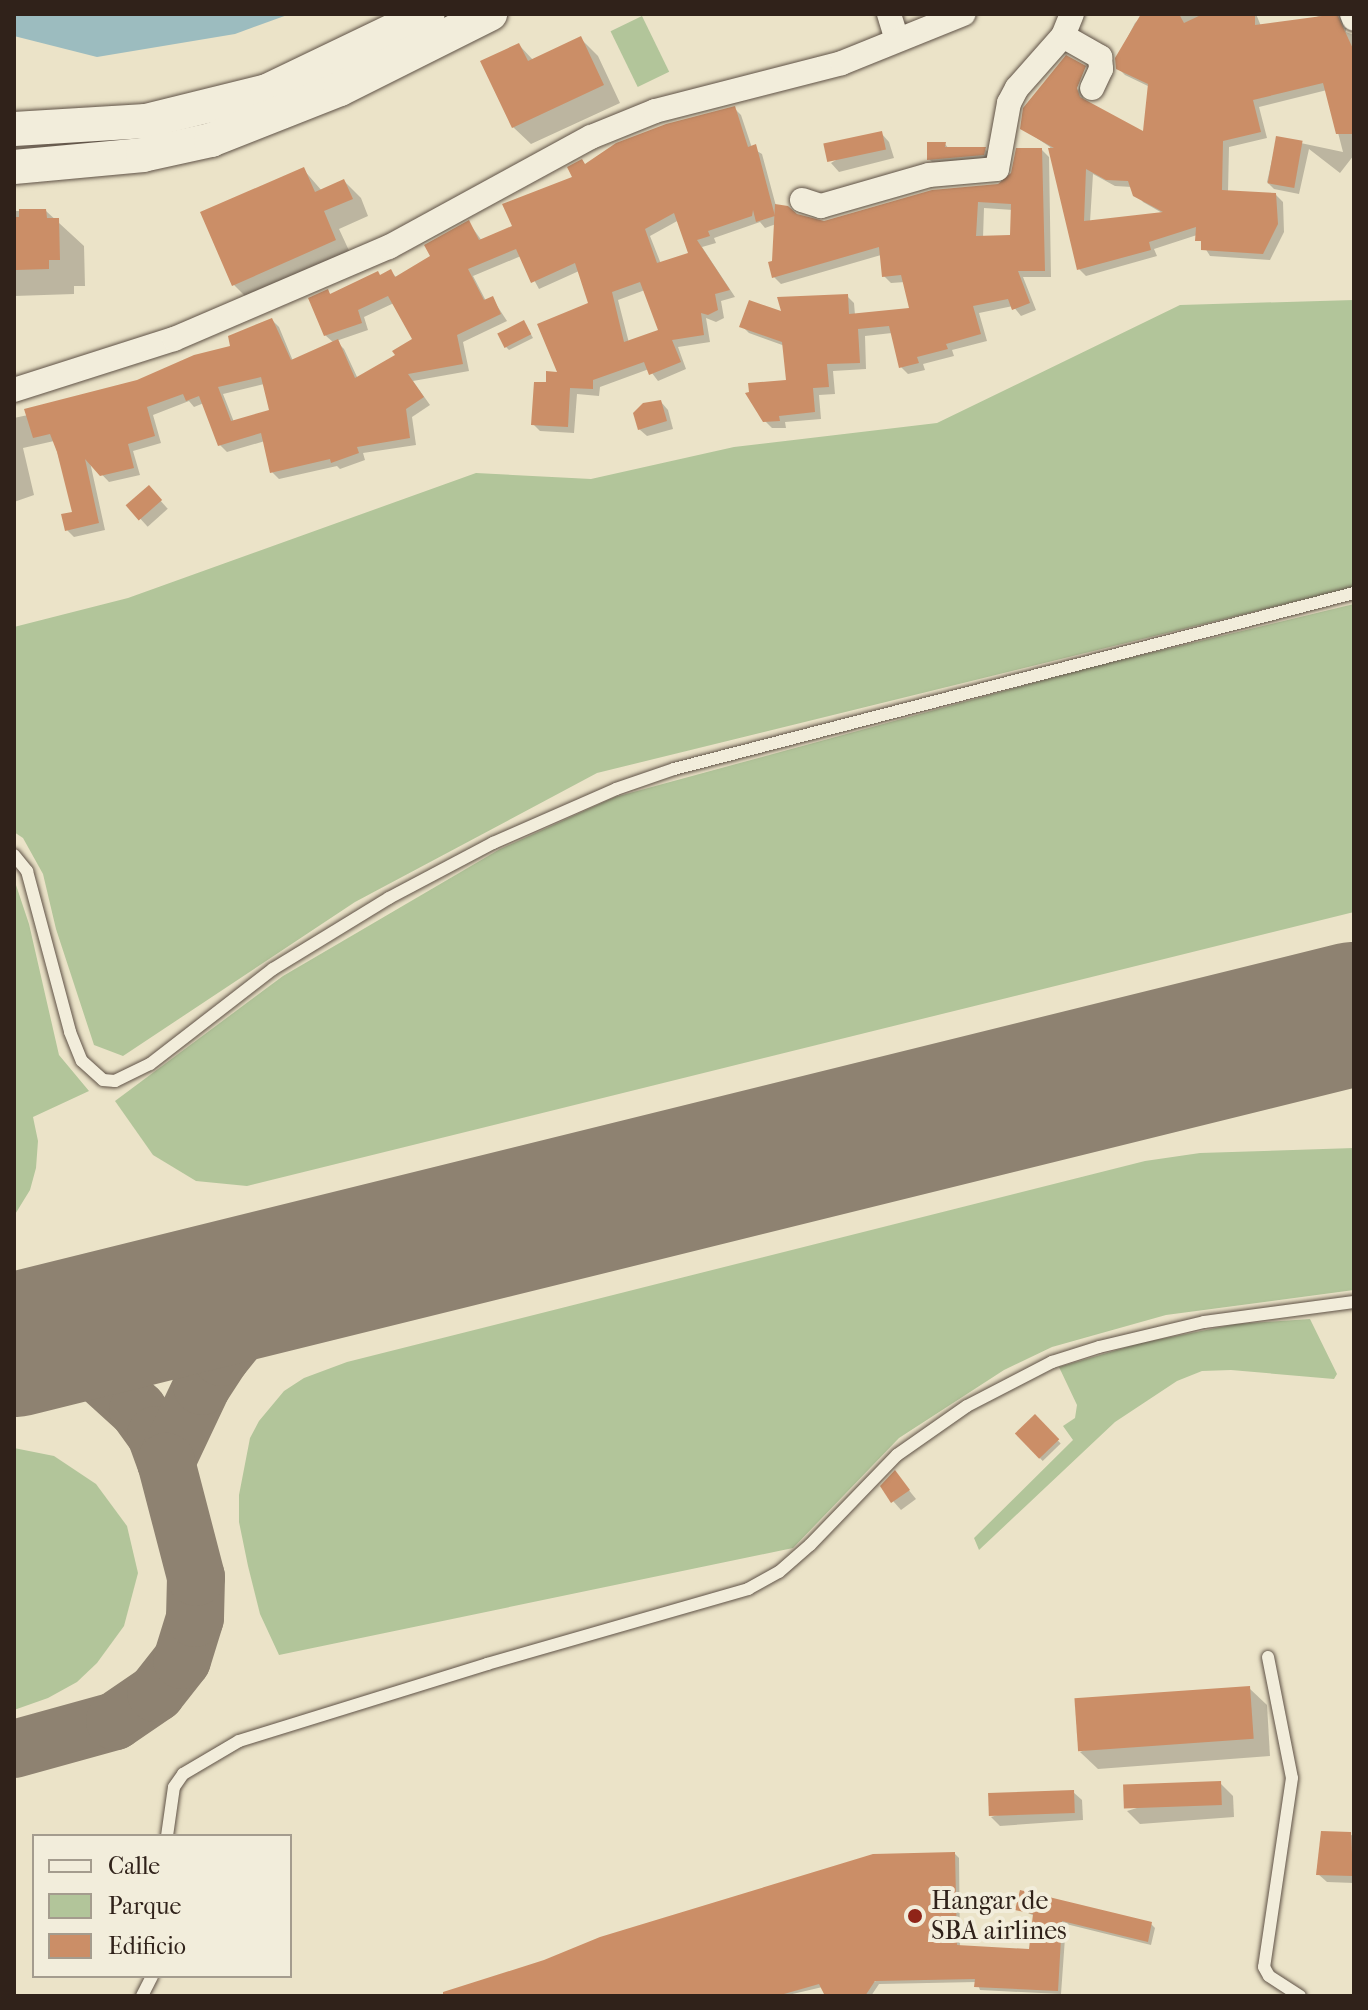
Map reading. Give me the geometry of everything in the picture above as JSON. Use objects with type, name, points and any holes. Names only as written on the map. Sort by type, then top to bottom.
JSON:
[{"type":"street","points":[[14,129],[146,121],[267,91],[428,14]]},
{"type":"street","points":[[14,167],[143,155],[211,140],[340,89],[490,14]]},
{"type":"street","points":[[889,14],[897,40]]},
{"type":"street","points":[[14,390],[174,339],[389,247],[591,137],[655,111],[842,63],[963,14]]},
{"type":"street","points":[[802,200],[821,206],[929,175],[997,169],[1009,103],[1017,88],[1068,25],[1100,57],[1101,69],[1092,88]]},
{"type":"lane","points":[[14,855],[27,871],[70,1032],[82,1061],[103,1080],[115,1081],[150,1064],[273,969],[389,898],[493,843],[604,794],[674,769],[1354,593]]},
{"type":"lane","points":[[167,1834],[174,1787],[183,1774],[239,1741],[487,1664],[748,1589],[779,1572],[810,1545],[897,1455],[967,1406],[1052,1362],[1204,1322],[1354,1302]]},
{"type":"lane","points":[[1268,1657],[1292,1778],[1264,1967],[1269,1976],[1300,1996]]},
{"type":"lane","points":[[142,1996],[151,1978]]},
{"type":"green space","points":[[642,16],[669,72],[638,87],[611,31]]},
{"type":"green space","points":[[1354,300],[1354,587],[597,773],[355,902],[123,1056],[94,1045],[56,929],[43,874],[23,838],[14,832],[14,627],[128,598],[476,473],[591,479],[734,447],[937,423],[1180,305]]},
{"type":"green space","points":[[1354,604],[1354,912],[247,1186],[196,1181],[153,1155],[115,1101],[283,976],[500,849],[615,797],[1092,667]]},
{"type":"green space","points":[[14,879],[29,924],[59,1055],[89,1091],[33,1117],[38,1141],[36,1168],[30,1190],[14,1216]]},
{"type":"green space","points":[[1354,1148],[1354,1290],[1166,1315],[1052,1347],[1004,1370],[899,1438],[793,1548],[279,1655],[260,1614],[239,1522],[239,1495],[250,1438],[259,1421],[284,1391],[304,1378],[347,1362],[1145,1161],[1200,1153]]},
{"type":"green space","points":[[1310,1319],[1337,1374],[1334,1379],[1231,1370],[1202,1371],[1177,1381],[1115,1422],[979,1550],[974,1538],[1073,1440],[1063,1426],[1075,1418],[1077,1405],[1059,1367],[1141,1343],[1236,1324]]},
{"type":"green space","points":[[14,1448],[54,1456],[96,1484],[127,1526],[138,1573],[124,1626],[97,1663],[77,1682],[48,1698],[14,1710]]},
{"type":"water","points":[[14,14],[290,14],[235,34],[97,57],[14,36]]},
{"type":"building","points":[[1141,14],[1179,14],[1184,23],[1203,14],[1255,14],[1255,25],[1337,14],[1354,51],[1354,134],[1336,134],[1323,83],[1253,100],[1261,132],[1223,141],[1222,190],[1276,193],[1278,224],[1263,254],[1201,250],[1201,241],[1195,241],[1196,227],[1149,242],[1151,250],[1077,270],[1048,148],[1054,148],[1020,129],[1023,108],[1066,55],[1086,66],[1077,88],[1080,97],[1143,131],[1148,84],[1116,69],[1115,58]],"holes":[[[1086,169],[1106,180],[1128,181],[1133,196],[1163,212],[1084,221]]]},
{"type":"building","points":[[581,36],[604,85],[512,128],[480,61],[519,43],[528,61]]},
{"type":"building","points":[[735,106],[748,147],[756,144],[775,216],[756,222],[753,210],[752,216],[708,231],[710,236],[697,240],[730,290],[715,294],[718,310],[708,315],[701,313],[704,335],[672,340],[681,362],[649,375],[644,362],[593,380],[593,389],[570,388],[568,427],[531,425],[534,382],[546,382],[546,371],[557,372],[537,324],[588,303],[575,263],[531,283],[516,249],[468,269],[484,300],[493,296],[501,314],[457,335],[463,364],[408,374],[424,397],[406,409],[410,438],[357,447],[359,453],[331,463],[330,459],[270,473],[261,433],[218,446],[199,396],[186,401],[183,394],[147,407],[155,436],[128,444],[134,468],[100,476],[85,459],[99,523],[65,531],[61,514],[72,512],[57,452],[50,434],[33,438],[24,409],[137,380],[194,355],[230,346],[228,336],[272,318],[291,360],[338,339],[355,378],[395,355],[392,351],[412,339],[388,296],[358,310],[362,323],[324,336],[308,298],[328,289],[330,294],[378,271],[380,275],[391,269],[395,277],[430,256],[424,245],[469,220],[479,240],[512,226],[502,204],[572,177],[567,167],[582,159],[585,164],[616,143],[666,124]],"holes":[[[674,213],[688,253],[657,263],[645,229]],[[640,282],[658,330],[624,342],[612,292]],[[261,377],[269,410],[231,421],[218,387]]]},
{"type":"building","points":[[882,131],[886,150],[827,162],[823,143]]},
{"type":"building","points":[[1276,136],[1303,141],[1294,188],[1268,183]]},
{"type":"building","points":[[927,142],[946,142],[945,147],[986,147],[984,155],[927,160]]},
{"type":"building","points":[[1016,148],[1042,148],[1045,271],[1018,271],[1030,303],[1012,310],[1008,299],[973,306],[981,334],[946,344],[948,349],[917,357],[919,363],[899,368],[889,326],[858,329],[860,363],[827,364],[829,387],[813,388],[815,412],[779,416],[780,421],[763,422],[745,393],[749,392],[748,383],[786,380],[782,342],[739,327],[749,300],[781,311],[777,297],[848,294],[849,314],[909,308],[901,275],[882,277],[879,247],[772,278],[768,262],[772,261],[775,204],[824,221],[932,190],[998,184],[1011,173]],"holes":[[[978,202],[1011,204],[1010,235],[976,236]]]},
{"type":"building","points":[[304,167],[315,192],[344,179],[353,199],[324,211],[336,240],[232,286],[200,212]]},
{"type":"building","points":[[19,209],[46,209],[47,218],[59,218],[60,260],[49,260],[49,269],[16,270],[14,217],[19,217]]},
{"type":"building","points":[[524,320],[531,334],[505,348],[497,334]]},
{"type":"building","points":[[661,400],[667,421],[638,430],[633,413],[643,403]]},
{"type":"building","points":[[149,485],[162,500],[139,520],[126,505]]},
{"type":"building","points":[[1035,1414],[1059,1439],[1039,1459],[1015,1433]]},
{"type":"building","points":[[895,1470],[910,1490],[891,1503],[880,1486]]},
{"type":"building","points":[[1250,1686],[1254,1739],[1078,1751],[1074,1698]]},
{"type":"building","points":[[1221,1781],[1222,1805],[1124,1808],[1123,1784]]},
{"type":"building","points":[[1074,1790],[1075,1813],[989,1816],[988,1793]]},
{"type":"building","points":[[1321,1831],[1351,1832],[1353,1876],[1316,1875]]},
{"type":"building","points":[[955,1852],[957,1945],[1029,1949],[1033,1914],[1015,1910],[1020,1890],[1152,1922],[1148,1942],[1062,1921],[1058,1991],[974,1987],[975,1979],[875,1981],[865,1996],[825,1996],[819,1984],[777,1996],[443,1996],[443,1992],[544,1960],[600,1937],[873,1854]]},
{"type":"taxiway","points":[[1296,1028],[1354,1025]]},
{"type":"taxiway","points":[[14,1348],[37,1348],[67,1356],[93,1369],[138,1410],[156,1435],[166,1462],[202,1386],[221,1357],[263,1305],[287,1285],[311,1272]]},
{"type":"taxiway","points":[[14,1749],[115,1721],[156,1693],[182,1660],[195,1618],[196,1577],[166,1462]]},
{"type":"runway","points":[[14,1345],[1354,1014]]},
{"type":"place","name":"Hangar de SBA airlines","points":[[915,1916]]}]
